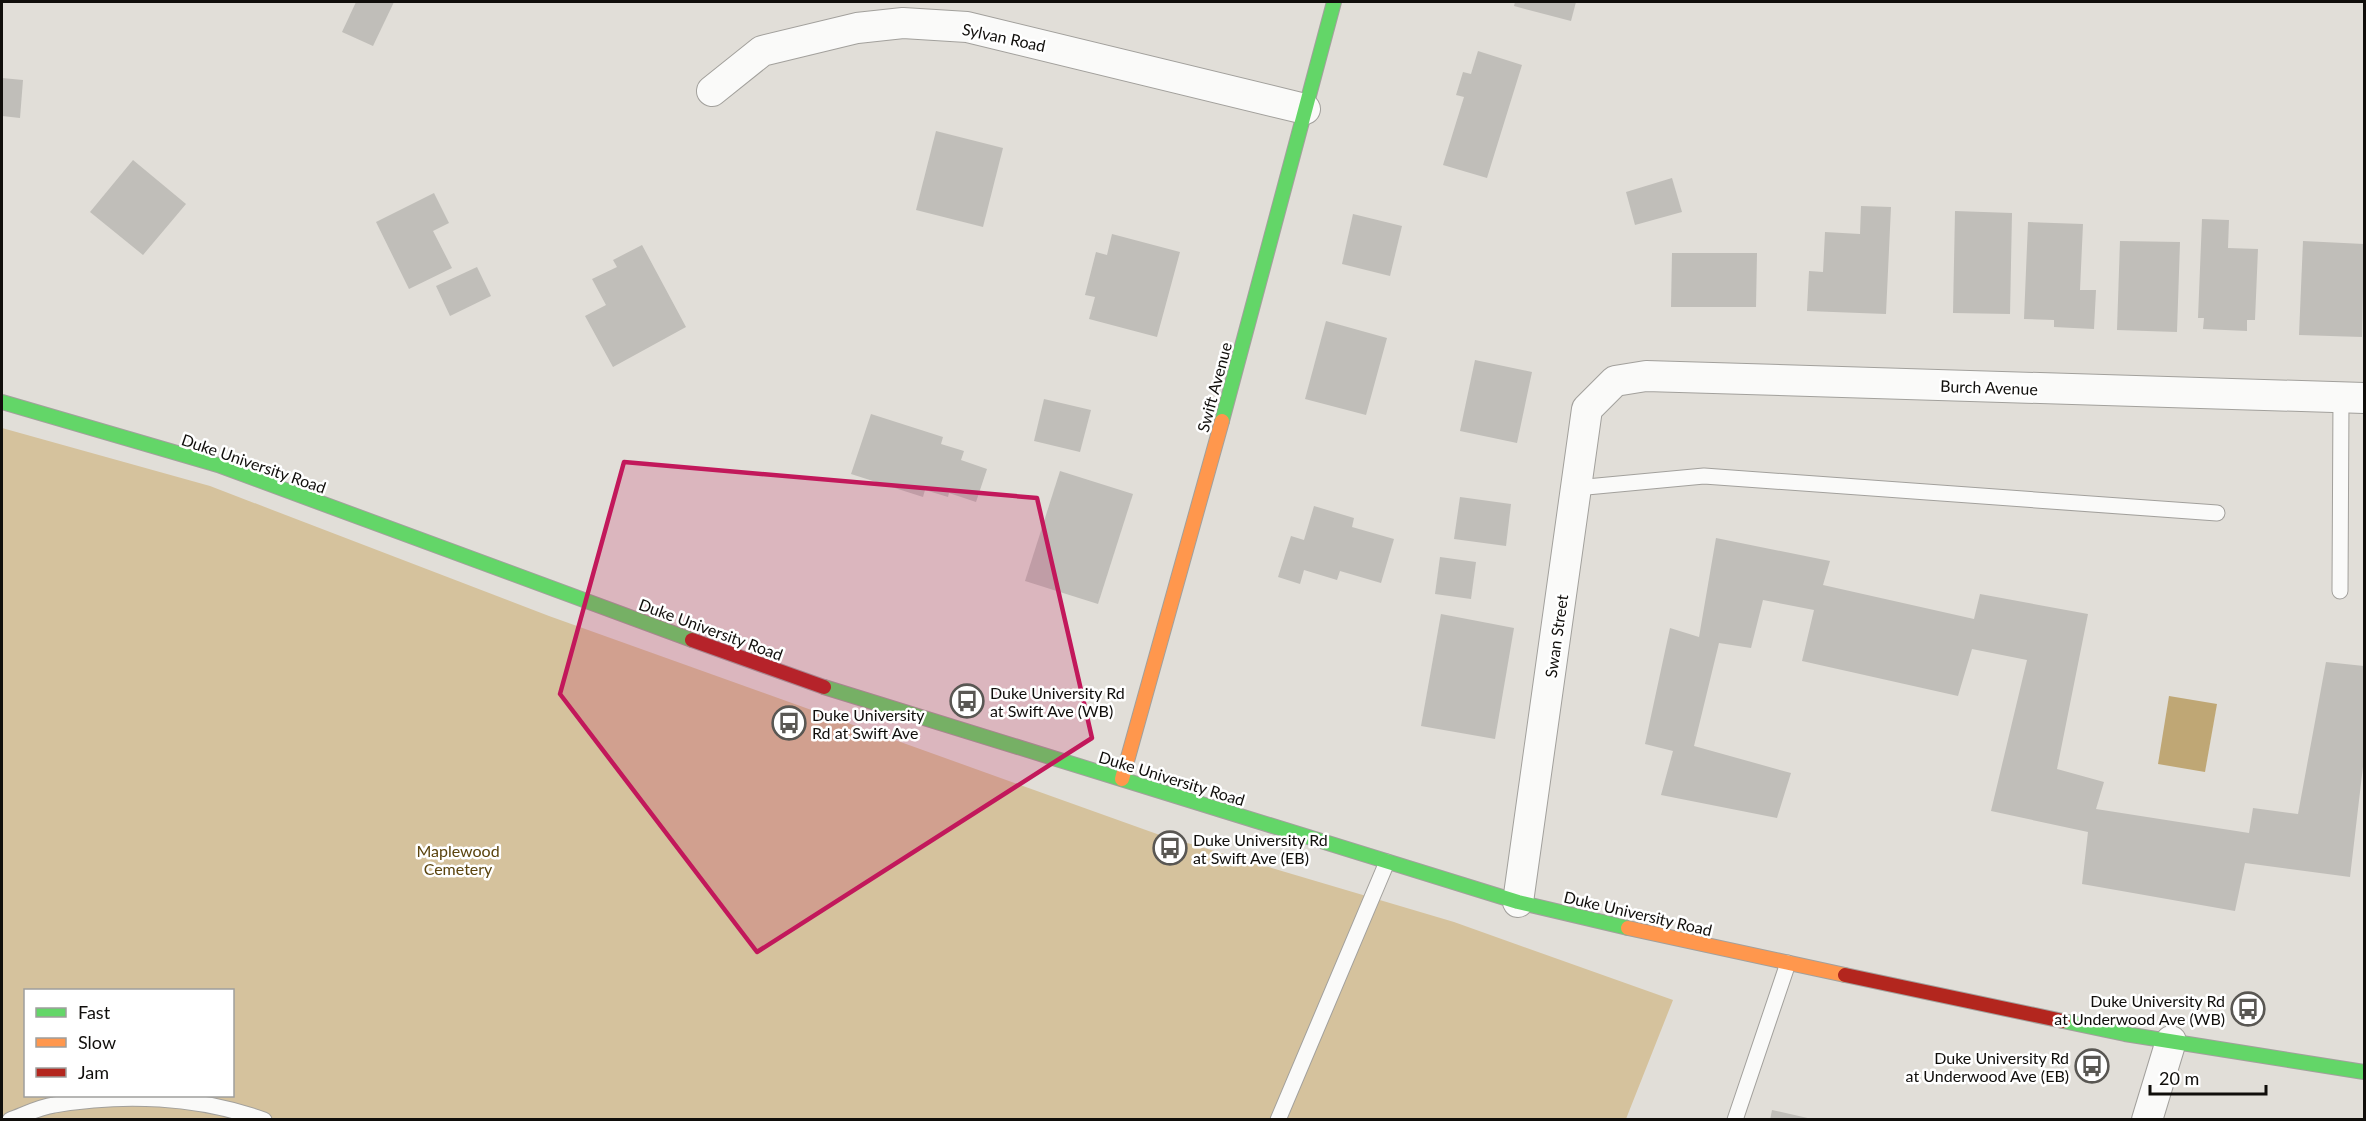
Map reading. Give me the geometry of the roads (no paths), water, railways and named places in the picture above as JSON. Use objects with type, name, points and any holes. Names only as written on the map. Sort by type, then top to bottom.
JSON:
[{"type":"main road","name":"Swift Avenue","points":[[1122,779],[1334,2]]},
{"type":"main road","name":"Duke University Road","points":[[2,402],[218,465],[795,678],[1518,902],[1788,963],[2125,1034],[2364,1072]]},
{"type":"street","name":"Sylvan Road","points":[[712,91],[762,51],[857,28],[903,23],[967,27],[1305,109]]},
{"type":"street","name":"Burch Avenue","points":[[1615,381],[1646,376],[2353,398]]},
{"type":"street","name":"Swan Street","points":[[1518,902],[1587,409],[1615,381]]},
{"type":"street","points":[[2147,1119],[2171,1041]]},
{"type":"lane","points":[[2340,591],[2353,398]]},
{"type":"lane","points":[[1576,488],[1704,476],[2217,513]]},
{"type":"lane","points":[[1278,1119],[1387,862]]},
{"type":"lane","points":[[1735,1119],[1788,963]]},
{"type":"lane","points":[[10,1119],[52,1105],[145,1097]]},
{"type":"lane","points":[[163,1097],[241,1111],[264,1119]]},
{"type":"place","name":"Duke University Rd at Swift Ave (WB)","points":[[967,701]]},
{"type":"place","name":"Duke University Rd at Swift Ave","points":[[789,723]]},
{"type":"place","name":"Duke University Rd at Swift Ave (EB)","points":[[1170,848]]},
{"type":"place","name":"Duke University Rd at Underwood Ave (WB)","points":[[2248,1009]]},
{"type":"place","name":"Duke University Rd at Underwood Ave (EB)","points":[[2092,1066]]},
{"type":"park label","name":"Maplewood Cemetery","points":[[458,859]]}]
